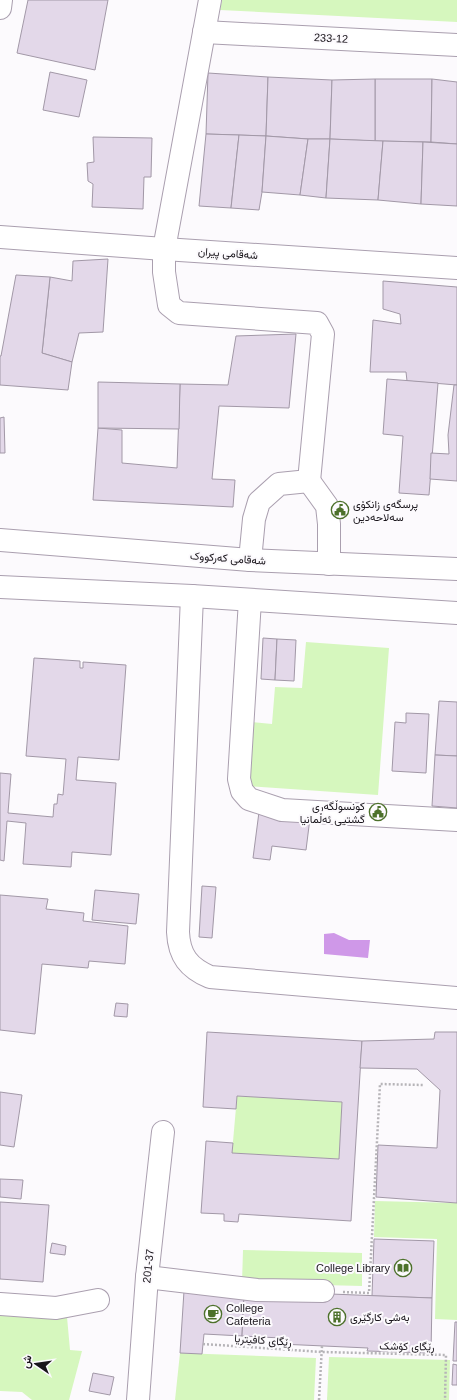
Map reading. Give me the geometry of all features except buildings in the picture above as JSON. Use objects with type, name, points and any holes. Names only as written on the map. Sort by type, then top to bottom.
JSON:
[{"type":"main road","points":[[0,8],[1,0]]},
{"type":"main road","points":[[210,0],[164,249],[164,272],[169,306],[179,313],[317,323],[323,334],[309,481],[327,506],[329,524],[329,564]]},
{"type":"main road","name":"233-12","points":[[204,32],[457,45]]},
{"type":"main road","name":"شەقامی پیران","points":[[0,237],[457,268]]},
{"type":"main road","points":[[250,560],[254,519],[259,502],[279,484],[309,481]]},
{"type":"main road","name":"شەقامی کەرکووک","points":[[0,540],[250,560],[457,569]]},
{"type":"main road","points":[[0,587],[192,596],[457,613]]},
{"type":"main road","points":[[192,596],[178,932],[179,944],[183,955],[190,965],[199,972],[210,977],[457,998]]},
{"type":"main road","points":[[250,600],[239,779],[242,791],[249,799],[282,810],[457,820]]},
{"type":"main road","name":"201-37","points":[[138,1400],[147,1277],[163,1132]]},
{"type":"main road","points":[[147,1277],[251,1289],[324,1291]]},
{"type":"main road","points":[[0,1304],[56,1308],[98,1300]]},
{"type":"path","points":[[324,1291],[369,1293],[380,1084],[424,1085]]},
{"type":"path","name":"ڕێگای کافیتریا","points":[[203,1344],[322,1352]]},
{"type":"path","points":[[320,1400],[322,1346]]},
{"type":"path","name":"ڕێگای کۆشک","points":[[322,1352],[446,1354],[445,1400]]},
{"type":"green space","points":[[222,0],[457,0],[457,22],[220,10]]},
{"type":"green space","points":[[306,642],[389,648],[378,795],[245,786],[250,722],[272,724],[275,687],[302,688]]},
{"type":"green space","points":[[237,1096],[342,1102],[339,1159],[232,1153]]},
{"type":"green space","points":[[375,1201],[457,1203],[457,1320],[435,1319],[437,1239],[374,1237]]},
{"type":"green space","points":[[243,1250],[362,1253],[362,1286],[242,1283]]},
{"type":"green space","points":[[0,1316],[67,1317],[70,1350],[82,1351],[69,1400],[32,1400],[22,1392],[0,1391]]},
{"type":"green space","points":[[180,1353],[316,1358],[314,1400],[175,1400]]},
{"type":"green space","points":[[329,1357],[450,1360],[449,1400],[327,1400]]},
{"type":"shaded area","points":[[334,933],[349,940],[370,940],[368,958],[324,954],[324,934]]},
{"type":"place","name":"پرسگەی زانکۆی سەلاحەدین","points":[[340,510]]},
{"type":"place","name":"کونسوڵگەری گشتیی ئەڵمانیا","points":[[378,812]]},
{"type":"place","name":"College Library","points":[[403,1268]]},
{"type":"place","name":"College Cafeteria","points":[[213,1314]]},
{"type":"place","name":"بەشی کارگێری","points":[[337,1317]]}]
